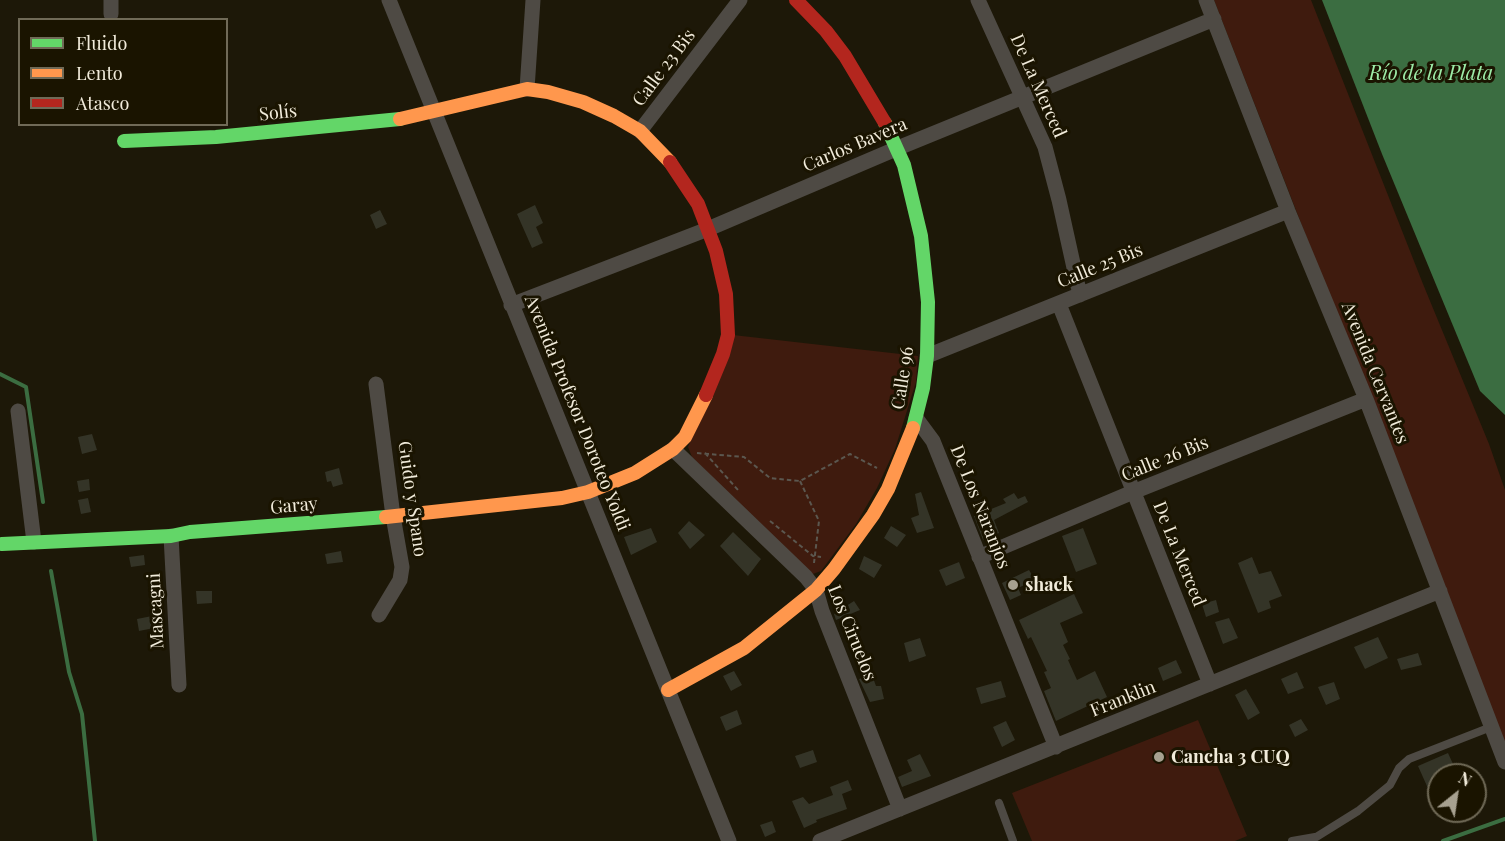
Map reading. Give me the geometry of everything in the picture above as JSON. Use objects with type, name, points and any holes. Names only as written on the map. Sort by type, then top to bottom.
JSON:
[{"type":"street","name":"Avenida Profesor Doroteo Yoldi","points":[[389,0],[729,841]]},
{"type":"street","points":[[527,89],[533,0]]},
{"type":"street","name":"Calle 23 Bis","points":[[640,131],[740,0]]},
{"type":"street","name":"Calle 96","points":[[668,690],[744,648],[787,617],[816,591],[851,547],[878,506],[904,453],[923,388],[927,356],[928,302],[921,236],[904,165],[891,134],[845,56],[826,31],[796,0]]},
{"type":"street","name":"De La Merced","points":[[978,0],[1048,158],[1080,295]]},
{"type":"street","name":"Avenida Cervantes","points":[[1206,0],[1288,211],[1366,399],[1505,762]]},
{"type":"street","name":"Carlos Bavera","points":[[511,305],[708,229],[898,148],[1214,19]]},
{"type":"street","name":"Solís","points":[[124,141],[216,137],[399,119],[527,89]]},
{"type":"street","name":"Garay","points":[[2,544],[171,536],[190,532],[393,516],[562,498],[588,492],[635,473],[677,452],[714,380],[728,335],[722,269],[708,229],[685,182],[669,161],[640,131],[615,116],[584,102],[527,89]]},
{"type":"street","name":"Calle 25 Bis","points":[[927,356],[1288,211]]},
{"type":"street","name":"De La Merced","points":[[1059,304],[1210,684]]},
{"type":"street","name":"Guido y Spano","points":[[376,384],[402,567],[400,580],[379,615]]},
{"type":"street","name":"Calle 26 Bis","points":[[979,557],[1133,492],[1366,399]]},
{"type":"street","points":[[18,411],[34,542]]},
{"type":"street","name":"De Los Naranjos","points":[[916,418],[933,441],[1056,747]]},
{"type":"street","name":"Los Ciruelos","points":[[677,452],[806,577],[816,591],[900,808]]},
{"type":"street","name":"Mascagni","points":[[171,536],[179,685]]},
{"type":"street","name":"Franklin","points":[[820,841],[1440,591]]},
{"type":"lane","points":[[1293,841],[1312,839],[1358,811],[1390,785],[1399,768],[1409,759],[1491,727]]},
{"type":"lane","points":[[999,803],[1012,841]]},
{"type":"path","points":[[677,452],[744,458],[770,478],[800,481],[850,454],[880,470]]},
{"type":"path","points":[[705,453],[740,492]]},
{"type":"path","points":[[800,481],[819,521],[813,556],[814,567]]},
{"type":"path","points":[[770,521],[813,556],[823,558]]},
{"type":"shaded area","points":[[1214,0],[1311,0],[1489,444],[1505,490],[1505,746]]},
{"type":"shaded area","points":[[733,335],[918,356],[916,382],[895,449],[877,488],[856,524],[821,571],[813,574],[806,571],[692,457],[688,447]]},
{"type":"shaded area","name":"Cancha 3 CUQ","points":[[1198,720],[1247,836],[1235,841],[1032,841],[1012,793]]},
{"type":"water","name":"Río de la Plata","points":[[1322,0],[1505,0],[1505,415],[1480,391],[1382,154]]},
{"type":"building","points":[[535,205],[543,223],[536,227],[543,243],[532,248],[517,214]]},
{"type":"building","points":[[380,210],[387,224],[376,229],[370,215]]},
{"type":"building","points":[[92,434],[97,450],[82,454],[78,437]]},
{"type":"building","points":[[339,468],[343,484],[333,487],[331,481],[327,482],[325,472]]},
{"type":"building","points":[[89,479],[90,490],[79,492],[77,481]]},
{"type":"building","points":[[921,492],[934,528],[917,533],[911,518],[919,515],[915,494]]},
{"type":"building","points":[[1014,493],[1018,499],[1025,496],[1028,502],[994,520],[999,533],[983,540],[974,516],[1006,503],[1003,499]]},
{"type":"building","points":[[88,498],[91,512],[81,514],[78,500]]},
{"type":"building","points":[[689,521],[705,535],[690,549],[678,533]]},
{"type":"building","points":[[891,526],[906,535],[897,547],[884,538]]},
{"type":"building","points":[[651,528],[657,542],[631,555],[624,537]]},
{"type":"building","points":[[1083,528],[1097,564],[1076,572],[1062,536]]},
{"type":"building","points":[[733,532],[761,559],[748,576],[720,546]]},
{"type":"building","points":[[341,551],[343,562],[327,564],[325,554]]},
{"type":"building","points":[[144,555],[145,565],[131,567],[129,557]]},
{"type":"building","points":[[864,556],[882,565],[874,578],[859,569]]},
{"type":"building","points":[[1252,557],[1259,574],[1271,571],[1282,596],[1269,601],[1271,608],[1258,613],[1238,563]]},
{"type":"building","points":[[959,562],[965,578],[946,586],[939,570]]},
{"type":"building","name":"shack","points":[[1029,570],[1035,580],[1018,588],[1021,595],[1010,600],[1002,583]]},
{"type":"building","points":[[196,591],[212,591],[212,603],[197,604]]},
{"type":"building","points":[[1074,594],[1083,613],[1060,623],[1068,642],[1063,645],[1077,680],[1095,671],[1107,697],[1056,721],[1044,691],[1051,688],[1044,672],[1047,671],[1031,637],[1028,639],[1019,620]]},
{"type":"building","points":[[1216,600],[1219,612],[1206,617],[1202,604]]},
{"type":"building","points":[[854,601],[860,610],[836,620],[834,614]]},
{"type":"building","points":[[152,616],[154,628],[139,631],[137,619]]},
{"type":"building","points":[[1229,618],[1238,638],[1223,644],[1215,622]]},
{"type":"building","points":[[1378,637],[1388,658],[1365,669],[1354,647]]},
{"type":"building","points":[[920,638],[926,656],[909,662],[904,643]]},
{"type":"building","points":[[1418,653],[1422,665],[1401,670],[1397,659]]},
{"type":"building","points":[[1176,660],[1182,673],[1163,681],[1158,668]]},
{"type":"building","points":[[734,671],[742,685],[731,691],[723,676]]},
{"type":"building","points":[[1297,672],[1304,688],[1288,694],[1281,679]]},
{"type":"building","points":[[872,675],[876,686],[881,686],[884,699],[870,702],[859,679]]},
{"type":"building","points":[[1001,681],[1006,697],[981,704],[976,688]]},
{"type":"building","points":[[1334,682],[1340,699],[1326,705],[1318,687]]},
{"type":"building","points":[[1246,689],[1260,713],[1248,720],[1235,695]]},
{"type":"building","points":[[737,710],[742,724],[726,731],[720,717]]},
{"type":"building","points":[[1301,719],[1308,730],[1295,737],[1289,725]]},
{"type":"building","points":[[1006,721],[1015,740],[1002,747],[993,727]]},
{"type":"building","points":[[813,750],[817,762],[800,768],[795,756]]},
{"type":"building","points":[[1448,753],[1453,763],[1427,763],[1427,786],[1418,766]]},
{"type":"building","points":[[920,754],[931,776],[902,787],[898,777],[912,771],[907,760]]},
{"type":"building","points":[[848,780],[852,790],[842,794],[847,809],[816,820],[817,822],[804,828],[792,801],[803,797],[809,804],[833,795],[830,787]]},
{"type":"building","points":[[772,821],[776,832],[765,837],[760,825]]},
{"type":"waterway","points":[[0,374],[26,387],[43,502]]},
{"type":"waterway","points":[[51,571],[69,672],[82,714],[95,841]]},
{"type":"waterway","points":[[1443,841],[1505,819]]},
{"type":"traffic: fast","points":[[124,141],[216,137],[400,119]]},
{"type":"traffic: fast","points":[[885,123],[904,165],[921,236],[928,302],[927,356],[923,388],[913,428]]},
{"type":"traffic: fast","points":[[2,544],[171,536],[190,532],[386,517]]},
{"type":"traffic: slow","points":[[400,119],[527,89],[548,92],[583,102],[614,116],[640,131],[670,162]]},
{"type":"traffic: slow","points":[[386,517],[562,498],[588,492],[635,473],[673,449],[685,437],[706,395]]},
{"type":"traffic: slow","points":[[668,690],[744,648],[816,590],[873,515],[888,489],[913,428]]},
{"type":"traffic: jam","points":[[796,0],[826,31],[845,56],[885,123]]},
{"type":"traffic: jam","points":[[670,162],[698,204],[716,251],[726,294],[728,335],[723,354],[706,395]]},
{"type":"place","name":"shack","points":[[1013,585]]},
{"type":"place","name":"Cancha 3 CUQ","points":[[1159,757]]}]
